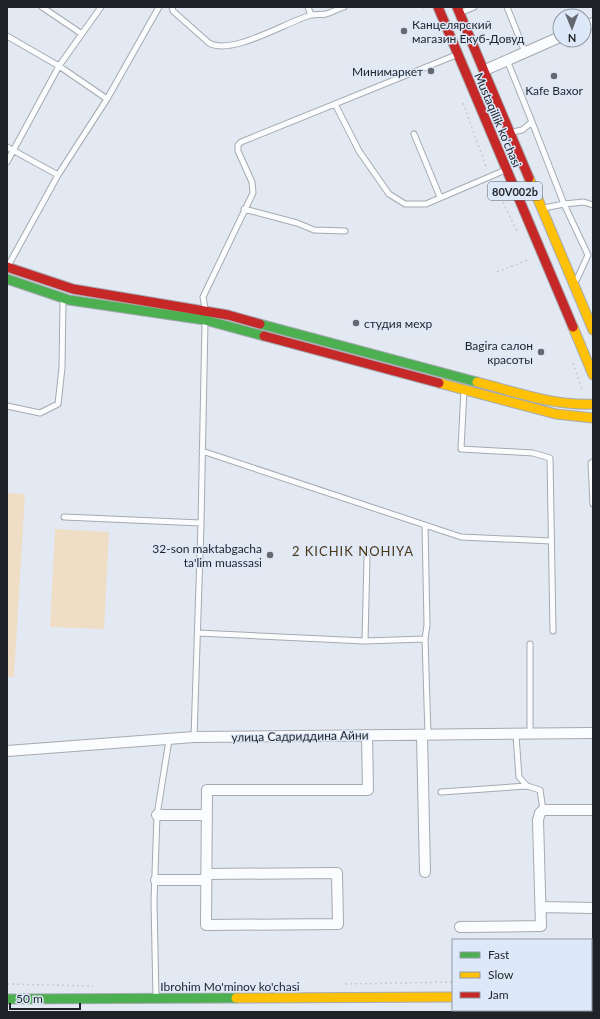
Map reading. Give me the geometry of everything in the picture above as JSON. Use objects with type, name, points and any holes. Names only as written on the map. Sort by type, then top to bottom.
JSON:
[{"type":"main road","name":"Mustaqillik ko'chasi","points":[[438,7],[456,54],[593,375]]},
{"type":"main road","name":"Mustaqillik ko'chasi","points":[[458,10],[485,70],[593,329]]},
{"type":"main road","points":[[444,20],[458,10]]},
{"type":"main road","points":[[7,268],[73,289],[205,310],[557,403],[572,405],[593,404]]},
{"type":"main road","points":[[7,279],[63,299],[205,320],[556,414],[593,418]]},
{"type":"main road","name":"Ibrohim Mo'minov ko'chasi","points":[[7,999],[452,997]]},
{"type":"street","points":[[485,70],[552,40]]},
{"type":"street","name":"улица Садриддина Айни","points":[[7,751],[194,737],[593,734]]},
{"type":"street","points":[[156,880],[206,877],[337,874],[338,924],[206,925],[206,877],[207,790],[368,790],[367,735]]},
{"type":"street","points":[[425,735],[425,872]]},
{"type":"street","points":[[460,927],[541,926],[538,820],[540,813],[543,810],[593,810]]},
{"type":"street","points":[[157,815],[207,815]]},
{"type":"street","points":[[541,908],[593,908]]},
{"type":"lane","points":[[42,7],[82,34]]},
{"type":"lane","points":[[7,162],[59,66],[101,7]]},
{"type":"lane","points":[[7,268],[58,175],[107,98],[159,7]]},
{"type":"lane","points":[[172,7],[173,12],[208,43],[215,46],[225,47],[274,31],[311,15],[326,14],[344,7]]},
{"type":"lane","points":[[308,7],[311,15]]},
{"type":"lane","points":[[458,10],[474,7]]},
{"type":"lane","points":[[506,7],[525,52]]},
{"type":"lane","points":[[7,36],[59,66],[107,98]]},
{"type":"lane","points":[[194,737],[201,523],[205,320],[203,296],[253,193],[252,182],[238,151],[238,145],[241,142],[456,54]]},
{"type":"lane","points":[[507,60],[564,204],[588,255],[574,286]]},
{"type":"lane","points":[[335,104],[359,151],[389,194],[405,204],[426,204],[506,170]]},
{"type":"lane","points":[[511,133],[522,130],[532,122]]},
{"type":"lane","points":[[414,134],[440,197]]},
{"type":"lane","points":[[7,147],[58,175]]},
{"type":"lane","points":[[542,209],[564,204],[584,202],[593,205]]},
{"type":"lane","points":[[244,210],[297,223],[314,230],[345,231]]},
{"type":"lane","points":[[7,406],[40,413],[58,404],[62,368],[63,299]]},
{"type":"lane","points":[[464,389],[461,449],[534,453],[550,458],[553,631]]},
{"type":"lane","points":[[202,452],[461,538],[551,541]]},
{"type":"lane","points":[[593,462],[591,463],[593,504]]},
{"type":"lane","points":[[64,517],[201,523]]},
{"type":"lane","points":[[425,526],[427,625],[425,639],[425,735]]},
{"type":"lane","points":[[365,641],[367,557]]},
{"type":"lane","points":[[198,633],[365,641],[425,639]]},
{"type":"lane","points":[[530,644],[530,735]]},
{"type":"lane","points":[[516,735],[519,776],[527,786]]},
{"type":"lane","points":[[156,999],[157,815],[169,740]]},
{"type":"lane","points":[[441,792],[527,786],[540,790],[543,810]]},
{"type":"path","points":[[497,272],[530,259]]},
{"type":"path","points":[[426,982],[452,982]]},
{"type":"shaded area","points":[[7,493],[25,494],[14,677],[7,677]]},
{"type":"shaded area","points":[[55,529],[109,532],[104,629],[50,627]]},
{"type":"traffic: fast","points":[[7,279],[69,300],[205,320],[264,336]]},
{"type":"traffic: fast","points":[[260,324],[477,382]]},
{"type":"traffic: fast","points":[[7,999],[236,998]]},
{"type":"traffic: slow","points":[[529,178],[593,330]]},
{"type":"traffic: slow","points":[[573,327],[593,375]]},
{"type":"traffic: slow","points":[[477,382],[549,401],[593,404]]},
{"type":"traffic: slow","points":[[439,383],[556,414],[593,418]]},
{"type":"traffic: slow","points":[[236,998],[452,997]]},
{"type":"traffic: jam","points":[[438,7],[573,327]]},
{"type":"traffic: jam","points":[[457,7],[529,178]]},
{"type":"traffic: jam","points":[[7,267],[73,289],[228,315],[260,324]]},
{"type":"traffic: jam","points":[[264,336],[439,383]]},
{"type":"place","name":"Канцелярский магазин Екуб-Довуд","points":[[404,31]]},
{"type":"place","name":"Минимаркет","points":[[431,71]]},
{"type":"place","name":"Kafe Baxor","points":[[554,76]]},
{"type":"place","name":"студия мехр","points":[[356,323]]},
{"type":"place","name":"Bagira салон красоты","points":[[541,352]]},
{"type":"place","name":"32-son maktabgacha ta'lim muassasi","points":[[270,555]]},
{"type":"district","name":"2 KICHIK NOHIYA","points":[[353,551]]}]
